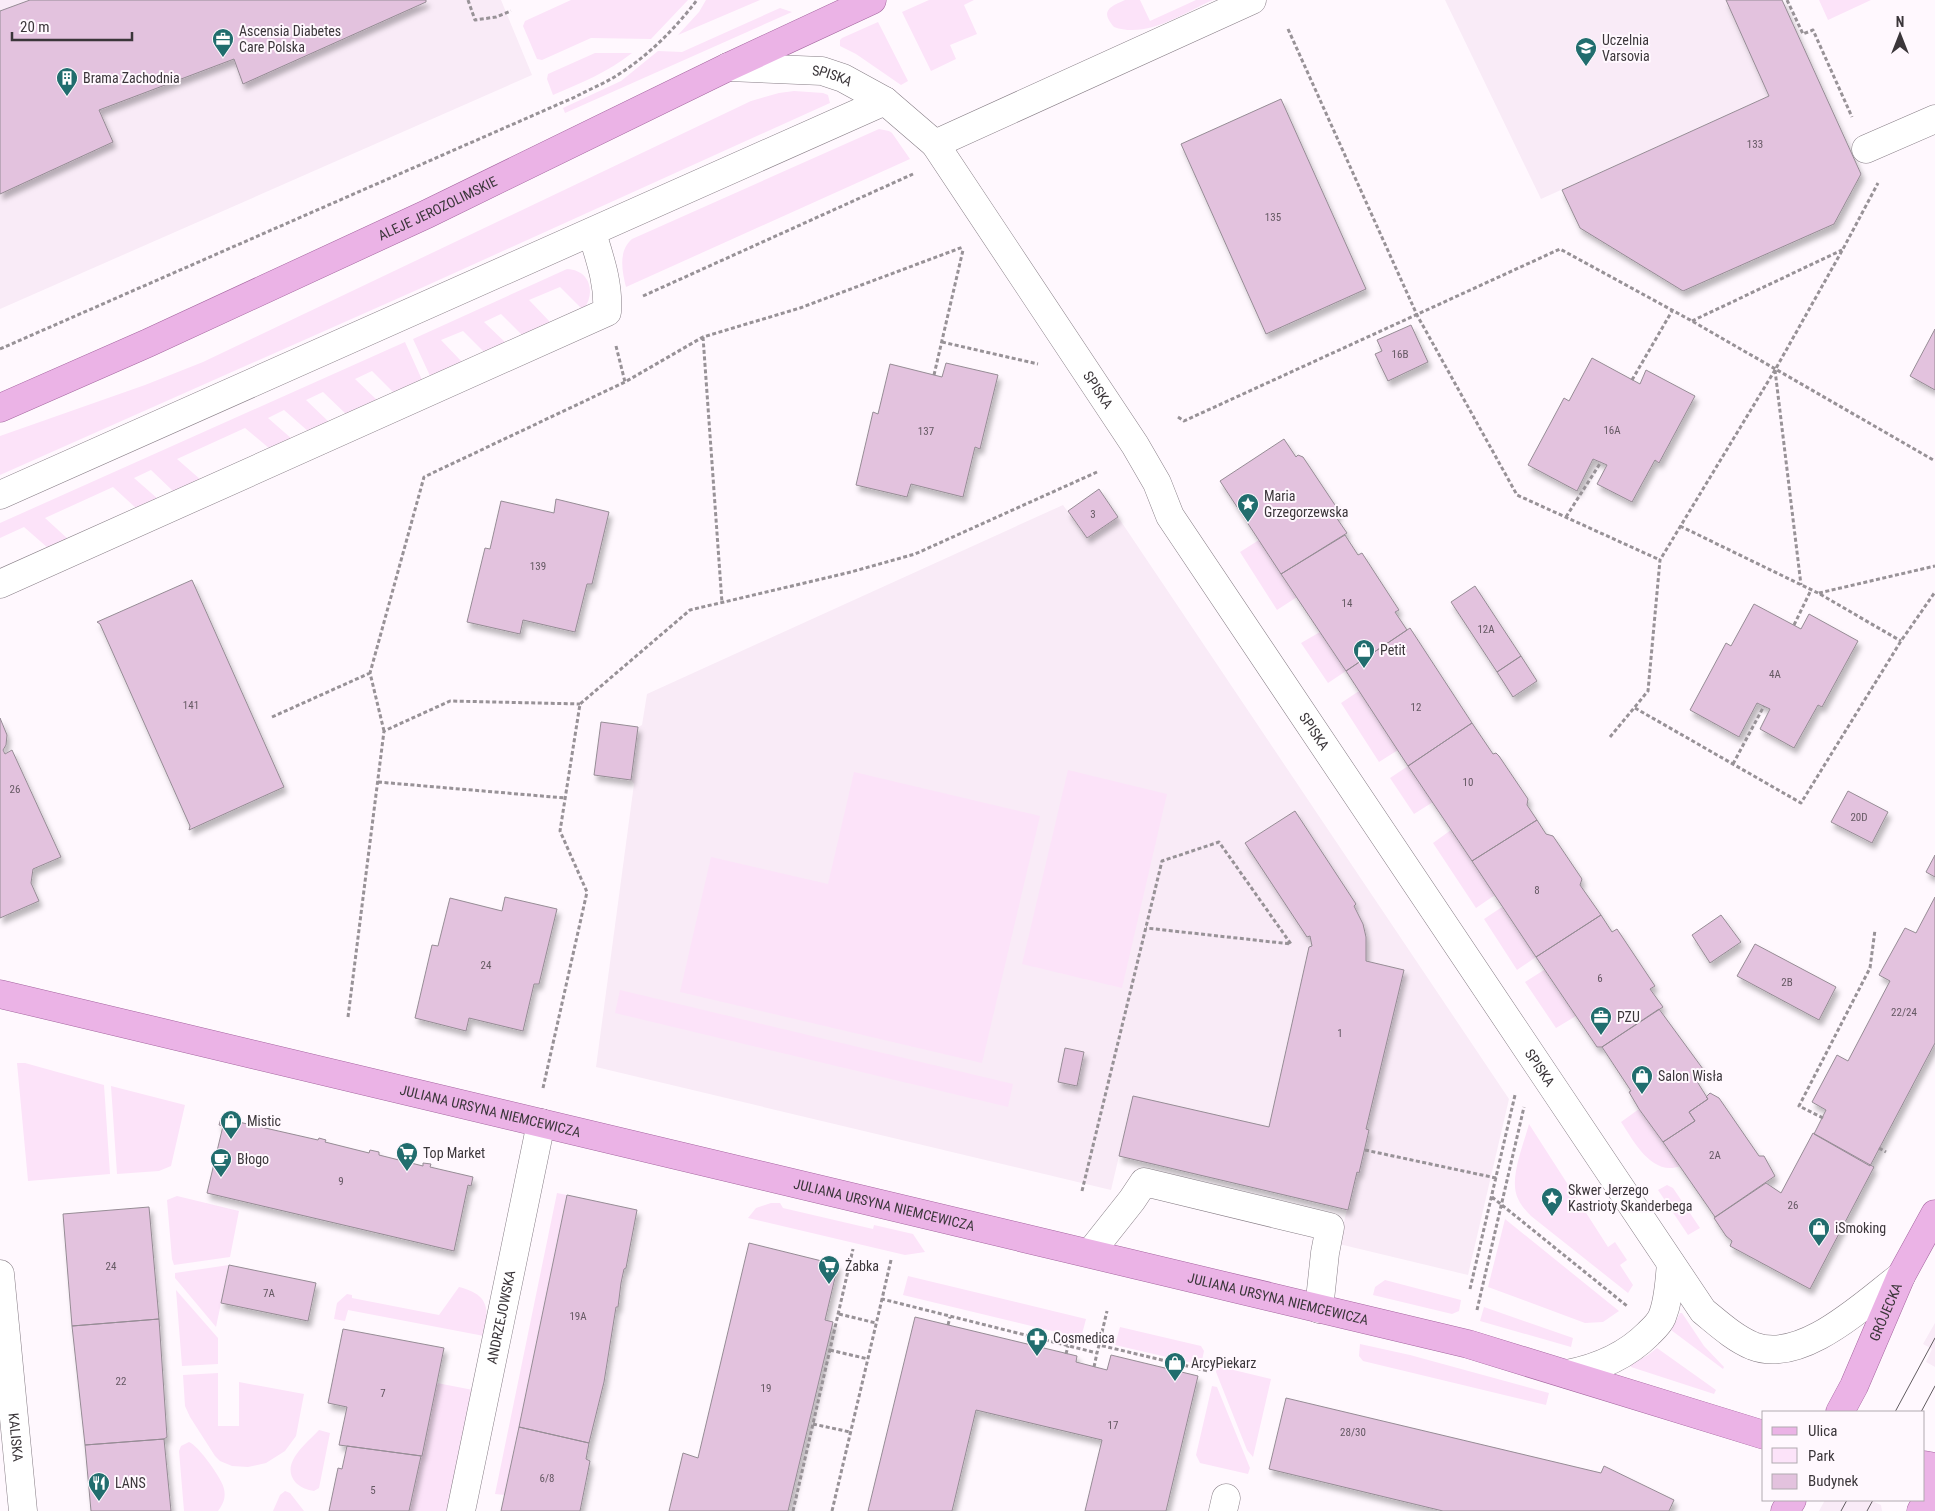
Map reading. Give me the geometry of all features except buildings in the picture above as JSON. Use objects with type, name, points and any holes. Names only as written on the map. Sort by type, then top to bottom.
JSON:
[{"type":"main road","name":"ALEJE JEROZOLIMSKIE","points":[[1,406],[148,343],[427,214],[728,67],[872,0]]},
{"type":"main road","name":"JULIANA URSYNA NIEMCEWICZA","points":[[5,1001],[540,1123],[1468,1344],[1762,1434]]},
{"type":"main road","name":"GRÓJECKA","points":[[1841,1411],[1854,1386],[1901,1276],[1935,1214]]},
{"type":"main road","points":[[1921,1511],[1935,1486]]},
{"type":"street","points":[[935,144],[1252,0]]},
{"type":"street","name":"SPISKA","points":[[728,67],[822,71],[843,78],[884,101],[935,144],[1135,446],[1157,483],[1170,516],[1703,1311],[1728,1332],[1755,1346],[1781,1350],[1800,1345],[1818,1336],[1901,1276]]},
{"type":"street","points":[[0,495],[592,233],[884,101]]},
{"type":"street","points":[[1866,149],[1935,119]]},
{"type":"street","points":[[0,584],[607,312],[606,281],[592,233]]},
{"type":"street","name":"ANDRZEJOWSKA","points":[[461,1511],[540,1123]]},
{"type":"street","points":[[1090,1253],[1144,1182],[1330,1227],[1319,1309]]},
{"type":"street","points":[[1567,1374],[1590,1370],[1606,1364],[1636,1346],[1654,1328],[1662,1318],[1668,1300],[1671,1264]]},
{"type":"street","name":"KALISKA","points":[[0,1274],[23,1511]]},
{"type":"path","points":[[468,0],[475,20],[496,17],[511,11]]},
{"type":"path","points":[[0,349],[575,97],[616,77],[681,21],[696,0]]},
{"type":"path","points":[[1788,0],[1803,34],[1813,30],[1866,149]]},
{"type":"path","points":[[1288,29],[1417,315],[1517,495],[1660,560]]},
{"type":"path","points":[[607,312],[914,174]]},
{"type":"path","points":[[1610,736],[1648,691],[1660,560],[1775,370],[1843,250],[1880,179]]},
{"type":"path","points":[[348,1017],[384,731],[370,673],[424,477],[625,382],[702,337],[800,308],[963,247],[934,375]]},
{"type":"path","points":[[1178,417],[1184,421],[1560,250],[1692,321],[1935,461]]},
{"type":"path","points":[[1692,321],[1843,250]]},
{"type":"path","points":[[1632,380],[1672,311]]},
{"type":"path","points":[[702,337],[722,603]]},
{"type":"path","points":[[942,342],[1043,365]]},
{"type":"path","points":[[1775,370],[1801,585]]},
{"type":"path","points":[[1566,517],[1601,462]]},
{"type":"path","points":[[542,1092],[587,892],[560,831],[580,704],[690,610],[851,572],[915,554],[1097,472]]},
{"type":"path","points":[[1680,526],[1818,593],[1901,641]]},
{"type":"path","points":[[1818,593],[1935,566]]},
{"type":"path","points":[[1794,625],[1811,590]]},
{"type":"path","points":[[1634,708],[1801,803],[1901,641],[1935,592]]},
{"type":"path","points":[[272,717],[370,673]]},
{"type":"path","points":[[384,731],[450,701],[580,704]]},
{"type":"path","points":[[1733,764],[1764,706]]},
{"type":"path","points":[[378,782],[565,798]]},
{"type":"path","points":[[1082,1191],[1162,861],[1219,842],[1291,944],[1146,928]]},
{"type":"path","points":[[1823,1118],[1799,1106],[1870,968],[1875,930]]},
{"type":"path","points":[[1468,1344],[1535,1061]]},
{"type":"path","points":[[1470,1289],[1515,1095]]},
{"type":"path","points":[[1879,1148],[1886,1152]]},
{"type":"path","points":[[1365,1150],[1496,1178]]},
{"type":"path","points":[[1492,1196],[1631,1310]]},
{"type":"path","points":[[793,1511],[854,1250]]},
{"type":"path","points":[[832,1511],[891,1260]]},
{"type":"path","points":[[882,1299],[1097,1353]]},
{"type":"path","points":[[1094,1367],[1107,1311]]},
{"type":"path","points":[[839,1314],[876,1322]]},
{"type":"path","points":[[948,1325],[950,1317]]},
{"type":"path","points":[[1038,1347],[1040,1339]]},
{"type":"path","points":[[1099,1345],[1208,1371]]},
{"type":"path","points":[[1066,1354],[1068,1346]]},
{"type":"path","points":[[830,1350],[868,1359]]},
{"type":"path","points":[[1177,1371],[1178,1364]]},
{"type":"path","points":[[814,1424],[850,1432]]},
{"type":"shaded area","points":[[0,0],[501,0],[532,75],[0,309]]},
{"type":"shaded area","points":[[1445,0],[1726,0],[1769,96],[1541,199]]},
{"type":"shaded area","points":[[1063,505],[1087,538],[1118,517],[1509,1099],[1468,1275],[1339,1244],[1347,1209],[1119,1156],[1111,1190],[596,1067],[634,784],[631,780],[638,727],[642,725],[647,694]]},
{"type":"shaded area","points":[[1935,1323],[1935,1367],[1926,1362],[1932,1349],[1923,1344]]},
{"type":"shaded area","points":[[1824,1501],[1872,1501],[1881,1505],[1882,1511],[1819,1511]]},
{"type":"green space","points":[[571,0],[688,0],[651,39],[591,38],[542,60],[537,59],[523,26],[525,21]]},
{"type":"green space","points":[[706,0],[760,0],[678,35],[699,12]]},
{"type":"green space","points":[[929,0],[974,0],[964,5],[977,34],[950,45],[956,59],[931,71],[902,12]]},
{"type":"green space","points":[[1125,0],[1140,0],[1150,21],[1196,0],[1213,0],[1165,23],[1139,30],[1126,30],[1114,27],[1107,13],[1111,7]]},
{"type":"green space","points":[[1819,0],[1871,0],[1828,20]]},
{"type":"green space","points":[[780,8],[792,12],[565,113],[563,108],[621,81],[658,51],[682,52]]},
{"type":"green space","points":[[878,22],[908,81],[901,85],[856,54],[840,46],[842,38]]},
{"type":"green space","points":[[595,53],[632,53],[604,71],[553,95],[547,79],[548,74]]},
{"type":"green space","points":[[794,91],[823,93],[828,95],[830,103],[419,289],[0,475],[0,436],[145,385],[203,362],[751,101]]},
{"type":"green space","points":[[879,129],[892,133],[910,159],[626,287],[622,262],[625,249],[632,239]]},
{"type":"green space","points":[[567,269],[575,270],[581,274],[589,284],[589,297],[583,310],[560,287],[529,300],[552,324],[524,337],[501,314],[484,322],[507,344],[486,354],[463,331],[441,340],[463,363],[431,378],[413,339]]},
{"type":"green space","points":[[405,342],[423,382],[395,394],[372,371],[355,379],[378,401],[347,415],[323,392],[306,400],[330,423],[309,432],[284,410],[268,418],[292,439],[270,449],[245,428],[177,459],[201,480],[174,492],[151,470],[134,478],[158,499],[137,509],[113,487],[45,518],[68,539],[48,548],[24,527],[0,538],[0,523]]},
{"type":"green space","points":[[1259,540],[1297,597],[1277,610],[1240,552]]},
{"type":"green space","points":[[1320,632],[1346,671],[1328,683],[1301,643]]},
{"type":"green space","points":[[1359,691],[1398,750],[1379,762],[1341,703]]},
{"type":"green space","points":[[1408,766],[1433,802],[1414,814],[1390,778]]},
{"type":"green space","points":[[1068,770],[1167,794],[1122,988],[1022,964]]},
{"type":"green space","points":[[854,772],[1040,816],[982,1063],[680,992],[711,857],[828,884]]},
{"type":"green space","points":[[1451,830],[1495,895],[1476,908],[1433,843]]},
{"type":"green space","points":[[1502,907],[1536,957],[1517,970],[1484,919]]},
{"type":"green space","points":[[1544,970],[1576,1016],[1556,1028],[1525,982]]},
{"type":"green space","points":[[620,990],[1013,1084],[1008,1107],[615,1013]]},
{"type":"green space","points":[[17,1063],[25,1063],[104,1085],[110,1174],[28,1181]]},
{"type":"green space","points":[[111,1086],[185,1105],[171,1166],[159,1171],[117,1174]]},
{"type":"green space","points":[[1639,1109],[1680,1166],[1670,1168],[1652,1162],[1638,1147],[1621,1122]]},
{"type":"green space","points":[[1529,1124],[1608,1247],[1615,1242],[1627,1260],[1620,1265],[1633,1285],[1628,1293],[1531,1216],[1520,1203],[1516,1193],[1515,1177]]},
{"type":"green space","points":[[1667,1185],[1673,1188],[1700,1228],[1688,1235],[1658,1190]]},
{"type":"green space","points":[[557,1193],[567,1195],[505,1495],[495,1494]]},
{"type":"green space","points":[[177,1196],[239,1211],[230,1257],[174,1265],[167,1200]]},
{"type":"green space","points":[[771,1203],[780,1203],[783,1208],[873,1229],[874,1225],[913,1234],[925,1252],[905,1255],[748,1218],[756,1208]]},
{"type":"green space","points":[[1505,1219],[1619,1311],[1603,1322],[1585,1323],[1488,1287]]},
{"type":"green space","points":[[229,1265],[216,1327],[175,1278],[175,1273]]},
{"type":"green space","points":[[908,1276],[1086,1319],[1081,1338],[903,1295]]},
{"type":"green space","points":[[1385,1280],[1461,1300],[1459,1311],[1452,1314],[1373,1295],[1375,1287]]},
{"type":"green space","points":[[459,1287],[477,1294],[485,1304],[487,1318],[484,1336],[348,1310],[345,1321],[334,1319],[337,1303],[347,1294],[352,1295],[352,1298],[439,1315]]},
{"type":"green space","points":[[176,1290],[218,1338],[218,1364],[182,1366]]},
{"type":"green space","points":[[1484,1307],[1573,1338],[1571,1347],[1480,1321]]},
{"type":"green space","points":[[1680,1313],[1682,1313],[1704,1346],[1724,1367],[1723,1369],[1671,1330]]},
{"type":"green space","points":[[1120,1327],[1201,1346],[1204,1351],[1201,1365],[1115,1345]]},
{"type":"green space","points":[[1360,1344],[1410,1355],[1549,1393],[1546,1405],[1363,1361],[1359,1356]]},
{"type":"green space","points":[[1657,1348],[1716,1390],[1714,1394],[1631,1367],[1630,1365]]},
{"type":"green space","points":[[1217,1366],[1271,1379],[1253,1457],[1247,1450],[1216,1372]]},
{"type":"green space","points":[[218,1373],[218,1426],[239,1426],[239,1382],[304,1394],[296,1436],[285,1451],[266,1463],[248,1467],[232,1466],[220,1461],[215,1456],[185,1406],[183,1375]]},
{"type":"green space","points":[[437,1383],[473,1390],[448,1511],[409,1511]]},
{"type":"green space","points":[[1212,1386],[1217,1387],[1250,1468],[1248,1474],[1200,1463],[1196,1455]]},
{"type":"green space","points":[[319,1430],[330,1433],[319,1488],[314,1491],[296,1483],[291,1469],[296,1455]]},
{"type":"green space","points":[[189,1442],[204,1456],[223,1485],[224,1498],[218,1511],[184,1511],[179,1451],[181,1446]]},
{"type":"green space","points":[[285,1491],[290,1493],[304,1511],[273,1511],[280,1495]]},
{"type":"tram line","points":[[1896,1411],[1935,1338]]},
{"type":"tram line","points":[[1922,1411],[1935,1386]]},
{"type":"tram line","points":[[1841,1511],[1846,1501]]},
{"type":"tram line","points":[[1867,1511],[1872,1501]]},
{"type":"place","name":"Ascensia Diabetes Care Polska","points":[[223,58]]},
{"type":"place","name":"Uczelnia Varsovia","points":[[1586,67]]},
{"type":"place","name":"Brama Zachodnia","points":[[67,97]]},
{"type":"place","name":"Maria Grzegorzewska","points":[[1248,523]]},
{"type":"place","name":"Petit","points":[[1364,669]]},
{"type":"place","name":"PZU","points":[[1601,1036]]},
{"type":"place","name":"Salon Wisła","points":[[1642,1095]]},
{"type":"place","name":"Mistic","points":[[231,1140]]},
{"type":"place","name":"Top Market","points":[[407,1172]]},
{"type":"place","name":"Błogo","points":[[221,1178]]},
{"type":"place","name":"Skwer Jerzego Kastrioty Skanderbega","points":[[1552,1217]]},
{"type":"place","name":"iSmoking","points":[[1819,1247]]},
{"type":"place","name":"Żabka","points":[[829,1285]]},
{"type":"place","name":"Cosmedica","points":[[1037,1357]]},
{"type":"place","name":"ArcyPiekarz","points":[[1175,1382]]},
{"type":"place","name":"LANS","points":[[99,1502]]}]
